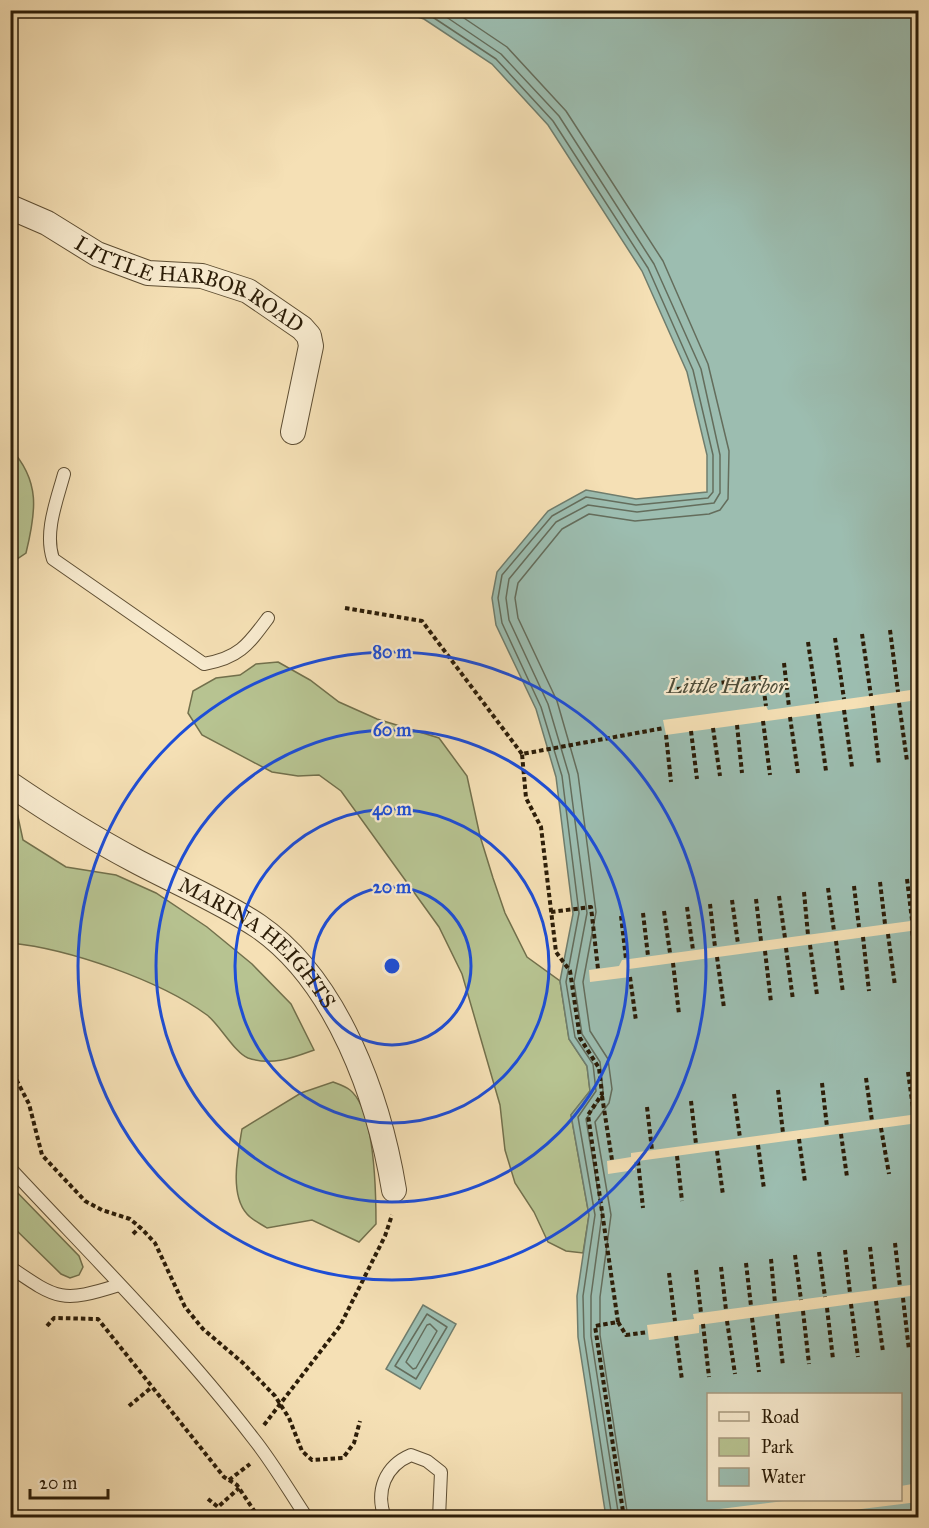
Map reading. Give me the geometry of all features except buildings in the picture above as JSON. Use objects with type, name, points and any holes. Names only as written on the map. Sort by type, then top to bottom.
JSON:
[{"type":"street","name":"LITTLE HARBOR ROAD","points":[[10,207],[47,223],[97,254],[148,273],[202,276],[248,291],[302,328],[309,336],[311,346],[293,432]]},
{"type":"street","name":"MARINA HEIGHTS","points":[[10,784],[89,836],[259,927],[289,952],[318,987],[357,1060],[384,1137],[394,1190]]},
{"type":"lane","points":[[64,474],[53,516],[49,546],[53,559],[204,663],[227,660],[248,645],[268,618]]},
{"type":"lane","points":[[10,1168],[118,1285],[254,1439],[307,1518]]},
{"type":"lane","points":[[10,1267],[44,1291],[64,1296],[81,1297],[118,1285]]},
{"type":"lane","points":[[385,1518],[381,1505],[381,1491],[388,1473],[396,1461],[411,1455],[427,1461],[441,1472],[439,1518]]},
{"type":"path","points":[[345,608],[422,621],[522,754],[526,798],[540,827],[556,952],[570,971],[580,1038],[599,1068],[612,1160]]},
{"type":"path","points":[[916,626],[918,641]]},
{"type":"path","points":[[890,630],[898,692]]},
{"type":"path","points":[[862,634],[871,696]]},
{"type":"path","points":[[835,638],[844,699]]},
{"type":"path","points":[[808,642],[817,703]]},
{"type":"path","points":[[784,663],[789,707]]},
{"type":"path","points":[[677,689],[762,677],[766,706]]},
{"type":"path","points":[[899,703],[907,761]]},
{"type":"path","points":[[872,706],[879,765]]},
{"type":"path","points":[[844,710],[852,767]]},
{"type":"path","points":[[818,714],[826,771]]},
{"type":"path","points":[[790,717],[798,773]]},
{"type":"path","points":[[763,721],[770,775]]},
{"type":"path","points":[[736,725],[742,773]]},
{"type":"path","points":[[522,754],[664,728]]},
{"type":"path","points":[[713,728],[720,776]]},
{"type":"path","points":[[691,731],[697,779]]},
{"type":"path","points":[[666,735],[672,782]]},
{"type":"path","points":[[907,879],[912,920]]},
{"type":"path","points":[[880,882],[885,924]]},
{"type":"path","points":[[854,886],[860,927]]},
{"type":"path","points":[[828,888],[834,931]]},
{"type":"path","points":[[804,892],[808,935]]},
{"type":"path","points":[[779,896],[785,938]]},
{"type":"path","points":[[756,899],[761,941]]},
{"type":"path","points":[[732,900],[738,944]]},
{"type":"path","points":[[710,904],[715,947]]},
{"type":"path","points":[[551,912],[591,907],[598,969]]},
{"type":"path","points":[[687,907],[693,950]]},
{"type":"path","points":[[664,911],[670,953]]},
{"type":"path","points":[[643,913],[648,956]]},
{"type":"path","points":[[621,916],[626,959]]},
{"type":"path","points":[[912,931],[918,975]]},
{"type":"path","points":[[888,934],[895,986]]},
{"type":"path","points":[[863,937],[869,991]]},
{"type":"path","points":[[836,941],[843,993]]},
{"type":"path","points":[[810,945],[817,995]]},
{"type":"path","points":[[786,948],[793,1000]]},
{"type":"path","points":[[765,951],[771,1002]]},
{"type":"path","points":[[717,957],[724,1008]]},
{"type":"path","points":[[673,963],[679,1014]]},
{"type":"path","points":[[630,977],[636,1021]]},
{"type":"path","points":[[12,1050],[17,1081],[29,1104],[42,1155],[85,1201],[102,1210],[130,1219],[155,1243],[173,1285],[191,1314],[203,1329],[243,1363],[281,1404],[302,1451],[312,1460],[343,1458],[354,1443],[360,1421]]},
{"type":"path","points":[[908,1072],[914,1115]]},
{"type":"path","points":[[866,1078],[872,1121]]},
{"type":"path","points":[[822,1083],[827,1127]]},
{"type":"path","points":[[778,1090],[783,1133]]},
{"type":"path","points":[[602,1094],[588,1115],[618,1322],[626,1335],[648,1332]]},
{"type":"path","points":[[734,1094],[740,1138]]},
{"type":"path","points":[[691,1101],[696,1144]]},
{"type":"path","points":[[647,1107],[652,1150]]},
{"type":"path","points":[[881,1128],[889,1174]]},
{"type":"path","points":[[841,1134],[847,1177]]},
{"type":"path","points":[[799,1139],[805,1182]]},
{"type":"path","points":[[758,1145],[764,1189]]},
{"type":"path","points":[[717,1151],[723,1195]]},
{"type":"path","points":[[677,1156],[682,1201]]},
{"type":"path","points":[[639,1161],[643,1208]]},
{"type":"path","points":[[254,1439],[340,1326],[385,1236],[392,1214],[394,1190]]},
{"type":"path","points":[[133,1234],[140,1227]]},
{"type":"path","points":[[895,1243],[900,1287]]},
{"type":"path","points":[[870,1247],[874,1290]]},
{"type":"path","points":[[845,1250],[850,1293]]},
{"type":"path","points":[[819,1252],[825,1296]]},
{"type":"path","points":[[795,1255],[801,1300]]},
{"type":"path","points":[[771,1259],[775,1303]]},
{"type":"path","points":[[746,1263],[751,1306]]},
{"type":"path","points":[[721,1267],[726,1310]]},
{"type":"path","points":[[696,1270],[701,1313]]},
{"type":"path","points":[[669,1273],[675,1321]]},
{"type":"path","points":[[903,1298],[909,1350]]},
{"type":"path","points":[[876,1301],[883,1352]]},
{"type":"path","points":[[852,1305],[858,1357]]},
{"type":"path","points":[[827,1308],[833,1359]]},
{"type":"path","points":[[803,1311],[809,1364]]},
{"type":"path","points":[[777,1314],[783,1366]]},
{"type":"path","points":[[47,1326],[54,1318],[98,1319],[229,1480],[238,1488],[260,1518]]},
{"type":"path","points":[[752,1318],[759,1372]]},
{"type":"path","points":[[727,1321],[735,1374]]},
{"type":"path","points":[[618,1322],[595,1326],[624,1518]]},
{"type":"path","points":[[703,1324],[709,1377]]},
{"type":"path","points":[[676,1336],[682,1380]]},
{"type":"path","points":[[129,1406],[152,1387]]},
{"type":"path","points":[[229,1480],[264,1454]]},
{"type":"path","points":[[208,1499],[218,1507],[238,1488]]},
{"type":"path","points":[[691,1518],[696,1517]]},
{"type":"green space","points":[[10,448],[27,473],[34,510],[26,553],[11,563]]},
{"type":"green space","points":[[278,662],[310,680],[339,702],[377,719],[439,738],[467,776],[480,836],[505,913],[527,957],[560,981],[569,1039],[587,1066],[590,1091],[571,1115],[589,1215],[583,1253],[566,1251],[548,1242],[534,1212],[515,1183],[505,1150],[500,1105],[462,974],[439,927],[341,791],[319,775],[298,776],[272,772],[202,735],[188,713],[193,691],[216,678],[240,675],[256,664]]},
{"type":"green space","points":[[11,800],[15,803],[23,840],[66,867],[116,875],[156,893],[207,927],[252,964],[291,1004],[314,1050],[274,1061],[248,1058],[207,1015],[164,990],[139,978],[86,959],[34,946],[11,943]]},
{"type":"green space","points":[[333,1082],[350,1090],[358,1100],[365,1115],[369,1133],[374,1173],[376,1224],[359,1242],[312,1220],[267,1228],[254,1220],[241,1206],[236,1185],[242,1129],[301,1093]]},
{"type":"green space","points":[[11,1186],[79,1256],[83,1267],[79,1275],[70,1278],[61,1274],[11,1225]]},
{"type":"water","name":"Little Harbor","points":[[399,11],[918,11],[918,1517],[606,1517],[578,1337],[577,1296],[589,1215],[571,1115],[590,1091],[587,1066],[569,1039],[560,981],[573,914],[556,777],[536,709],[496,625],[492,598],[497,572],[548,511],[586,490],[636,499],[707,492],[707,455],[687,372],[642,271],[548,125],[492,64],[424,19]]},
{"type":"water","points":[[423,1305],[456,1324],[420,1389],[386,1369]]},
{"type":"pier","points":[[918,689],[918,700],[666,735],[663,720],[766,706],[768,710]]},
{"type":"pier","points":[[918,920],[918,930],[629,969],[630,977],[590,982],[589,970],[619,966],[622,960]]},
{"type":"pier","points":[[918,1114],[918,1123],[638,1161],[634,1162],[635,1170],[608,1174],[607,1161],[631,1157],[631,1153]]},
{"type":"pier","points":[[918,1284],[918,1295],[699,1325],[699,1333],[649,1340],[647,1325],[694,1319],[693,1314]]},
{"type":"pier","points":[[918,1483],[918,1502],[797,1517],[697,1517],[696,1512],[784,1501],[902,1501],[902,1486]]}]
